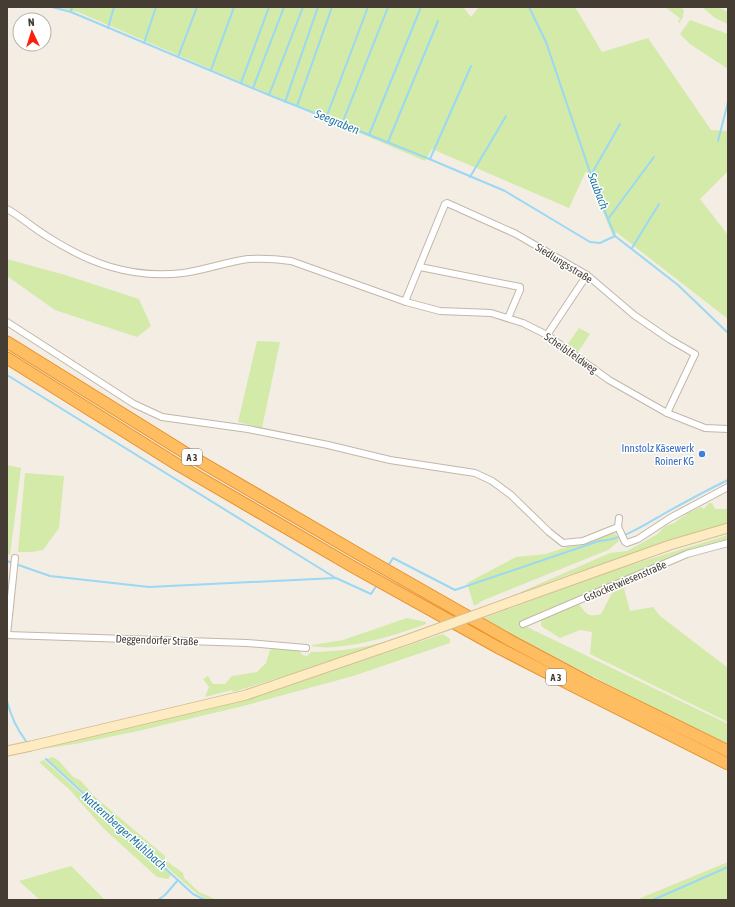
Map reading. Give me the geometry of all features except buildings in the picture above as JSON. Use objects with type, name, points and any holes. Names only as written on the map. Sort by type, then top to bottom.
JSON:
[{"type":"highway","name":"A 3","points":[[7,342],[184,452],[380,567],[513,642],[590,683],[728,751]]},
{"type":"highway","name":"A 3","points":[[7,358],[178,465],[386,585],[499,648],[728,764]]},
{"type":"main road","points":[[7,751],[246,695],[409,639],[670,545],[728,528]]},
{"type":"street","name":"Siedlungsstraße","points":[[406,302],[445,204],[447,203],[516,234],[587,275],[634,315],[669,340],[695,354],[667,413]]},
{"type":"street","name":"Scheiblfeldweg","points":[[7,209],[68,249],[89,260],[119,269],[144,274],[165,274],[185,272],[249,259],[271,258],[291,261],[310,267],[406,302],[440,310],[491,313],[508,318],[523,323],[546,335],[609,380],[667,413],[705,428],[728,429]]},
{"type":"street","points":[[420,267],[520,288],[508,318]]},
{"type":"street","points":[[546,335],[587,275]]},
{"type":"street","points":[[7,322],[134,404],[162,417],[248,429],[328,445],[390,460],[475,473],[492,481],[511,495],[548,532],[563,543],[583,541],[621,532]]},
{"type":"street","points":[[619,518],[621,532],[626,543],[638,538],[670,518],[728,488]]},
{"type":"street","name":"Gstocketwiesenstraße","points":[[523,624],[687,554],[728,543]]},
{"type":"street","name":"Deggendorfer Straße","points":[[14,562],[7,635],[247,643],[306,648]]},
{"type":"green space","points":[[56,7],[463,7],[471,17],[479,7],[575,7],[602,52],[648,38],[711,130],[728,131],[728,171],[700,199],[728,235],[728,319],[616,232],[613,236],[586,171],[569,208],[432,149],[425,161],[78,12]]},
{"type":"green space","points":[[665,7],[680,7],[684,10],[683,17],[679,23],[680,18]]},
{"type":"green space","points":[[702,7],[718,7],[728,12],[728,24],[715,18]]},
{"type":"green space","points":[[690,20],[728,34],[728,69],[690,44],[680,34]]},
{"type":"green space","points":[[7,259],[65,275],[139,299],[151,326],[137,337],[55,310],[7,276]]},
{"type":"green space","points":[[579,328],[590,334],[578,352],[568,344]]},
{"type":"green space","points":[[257,341],[280,342],[262,428],[238,422]]},
{"type":"green space","points":[[7,465],[21,468],[10,555],[7,554]]},
{"type":"green space","points":[[25,473],[64,476],[59,528],[43,550],[18,552]]},
{"type":"green space","points":[[709,503],[712,503],[715,509],[728,509],[728,523],[565,576],[521,593],[610,553],[627,551],[658,534],[664,527],[674,523],[688,513],[701,507],[704,509]]},
{"type":"green space","points":[[614,532],[619,540],[608,550],[484,600],[474,606],[467,583],[516,557],[546,554]]},
{"type":"green space","points":[[728,535],[728,540],[681,555],[536,614],[525,626],[728,724],[728,744],[671,717],[482,619],[614,570]]},
{"type":"green space","points":[[628,586],[624,589],[630,611],[653,607],[660,616],[728,668],[728,722],[590,654],[592,632],[580,630],[560,638],[541,626],[541,618],[578,603],[587,614],[601,614],[612,593]]},
{"type":"green space","points":[[407,618],[426,622],[426,624],[393,635],[357,644],[331,647],[312,646],[343,640]]},
{"type":"green space","points":[[443,634],[450,639],[450,643],[353,676],[243,706],[138,731],[75,744],[41,749],[250,696]]},
{"type":"green space","points":[[395,639],[298,672],[233,692],[232,690],[205,697],[209,687],[203,679],[208,676],[213,684],[225,684],[232,676],[257,672],[266,663],[270,650],[272,649],[299,650],[302,655],[307,656],[311,652],[353,648]]},
{"type":"green space","points":[[53,757],[59,761],[73,777],[80,780],[94,796],[165,856],[165,860],[183,873],[184,878],[199,892],[217,900],[208,900],[196,893],[47,759]]},
{"type":"green space","points":[[44,760],[171,875],[168,879],[157,877],[103,828],[70,790],[39,762]]},
{"type":"green space","points":[[728,862],[728,900],[636,900]]},
{"type":"green space","points":[[71,866],[105,900],[40,900],[19,881]]},
{"type":"waterway","name":"Seegraben","points":[[52,7],[71,12],[269,95],[505,191],[590,242],[600,243],[615,236]]},
{"type":"waterway","name":"Seegraben","points":[[71,12],[72,7]]},
{"type":"waterway","points":[[108,28],[114,7]]},
{"type":"waterway","points":[[144,43],[156,7]]},
{"type":"waterway","points":[[178,57],[197,7]]},
{"type":"waterway","points":[[211,70],[234,7]]},
{"type":"waterway","points":[[241,83],[269,7]]},
{"type":"waterway","points":[[253,88],[284,7]]},
{"type":"waterway","points":[[269,95],[303,7]]},
{"type":"waterway","points":[[285,102],[318,7]]},
{"type":"waterway","points":[[297,106],[332,7]]},
{"type":"waterway","points":[[326,118],[368,7]]},
{"type":"waterway","points":[[342,124],[388,7]]},
{"type":"waterway","points":[[369,135],[421,7]]},
{"type":"waterway","name":"Saubach","points":[[529,7],[546,42],[596,190],[615,236],[678,285],[728,333]]},
{"type":"waterway","points":[[388,142],[438,21]]},
{"type":"waterway","points":[[430,159],[471,66]]},
{"type":"waterway","points":[[718,141],[728,102]]},
{"type":"waterway","points":[[470,177],[506,116]]},
{"type":"waterway","points":[[591,175],[620,124]]},
{"type":"waterway","points":[[608,219],[654,157]]},
{"type":"waterway","points":[[632,248],[659,204]]},
{"type":"waterway","points":[[7,375],[334,577]]},
{"type":"waterway","points":[[388,566],[393,558],[455,590],[599,541],[626,535],[728,480]]},
{"type":"waterway","points":[[7,561],[50,576],[149,587],[336,578],[371,594],[377,585]]},
{"type":"waterway","name":"Natternberger Mühlbach","points":[[7,701],[14,722],[26,741]]},
{"type":"waterway","name":"Natternberger Mühlbach","points":[[46,759],[193,894],[205,900]]},
{"type":"waterway","points":[[653,900],[728,867]]},
{"type":"waterway","points":[[158,900],[165,895],[178,880]]},
{"type":"place","name":"Innstolz Käsewerk Roiner KG","points":[[702,454]]}]
